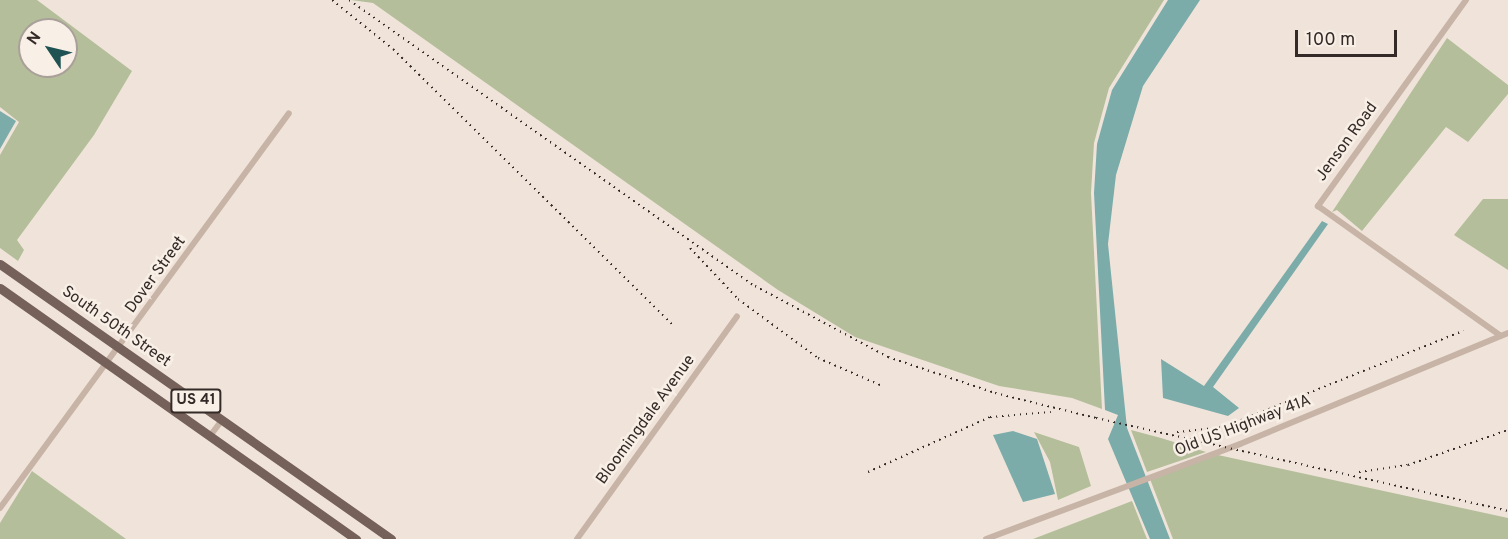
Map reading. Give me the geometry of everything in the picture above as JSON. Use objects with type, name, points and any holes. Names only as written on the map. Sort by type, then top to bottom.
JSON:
[{"type":"main road","name":"South 50th Street","points":[[0,264],[391,539]]},
{"type":"main road","name":"US 41","points":[[0,288],[356,539]]},
{"type":"street","name":"Jenson Road","points":[[1466,0],[1318,206],[1504,334]]},
{"type":"street","name":"Dover Street","points":[[0,508],[104,362],[120,348],[290,113]]},
{"type":"street","name":"Bloomingdale Avenue","points":[[577,539],[737,316]]},
{"type":"street","name":"Old US Highway 41A","points":[[986,539],[1504,334]]},
{"type":"street","points":[[210,436],[222,420]]},
{"type":"green space","points":[[0,0],[37,0],[61,18],[18,18],[18,78],[78,78],[78,31],[132,71],[94,135],[17,240],[24,250],[18,261],[0,248],[0,155],[19,122],[0,107]]},
{"type":"green space","points":[[351,0],[1164,0],[1109,88],[1094,143],[1091,193],[1102,409],[1072,398],[999,386],[855,337],[778,290],[373,3]]},
{"type":"green space","points":[[1447,38],[1508,85],[1508,94],[1468,142],[1446,127],[1362,231],[1337,210],[1332,212]]},
{"type":"green space","points":[[1483,199],[1508,199],[1508,270],[1454,235]]},
{"type":"green space","points":[[1131,430],[1161,438],[1206,452],[1147,472]]},
{"type":"green space","points":[[1034,432],[1079,447],[1091,486],[1058,500],[1050,462]]},
{"type":"green space","points":[[1218,455],[1508,518],[1508,539],[1173,539],[1150,479]]},
{"type":"green space","points":[[32,471],[126,539],[0,539],[0,523]]},
{"type":"green space","points":[[1132,501],[1147,539],[1033,539]]},
{"type":"water","points":[[1168,0],[1200,0],[1143,86],[1116,175],[1108,244],[1127,428],[1170,539],[1150,539],[1108,439],[1118,415],[1105,410],[1094,193],[1097,144],[1112,90]]},
{"type":"water","points":[[0,111],[16,121],[0,149]]},
{"type":"water","points":[[1322,221],[1328,224],[1213,387],[1239,408],[1228,416],[1163,398],[1161,359],[1204,386]]},
{"type":"water","points":[[1013,431],[1037,439],[1055,494],[1023,502],[993,435]]},
{"type":"railway","points":[[332,0],[393,49],[674,326]]},
{"type":"railway","points":[[349,0],[755,286],[888,357],[995,393],[1508,511]]},
{"type":"railway","points":[[690,248],[738,299],[818,358],[880,385]]},
{"type":"railway","points":[[1177,432],[1224,427],[1463,331]]},
{"type":"railway","points":[[868,472],[990,417],[1051,412]]},
{"type":"railway","points":[[1359,472],[1408,465],[1508,430]]}]
